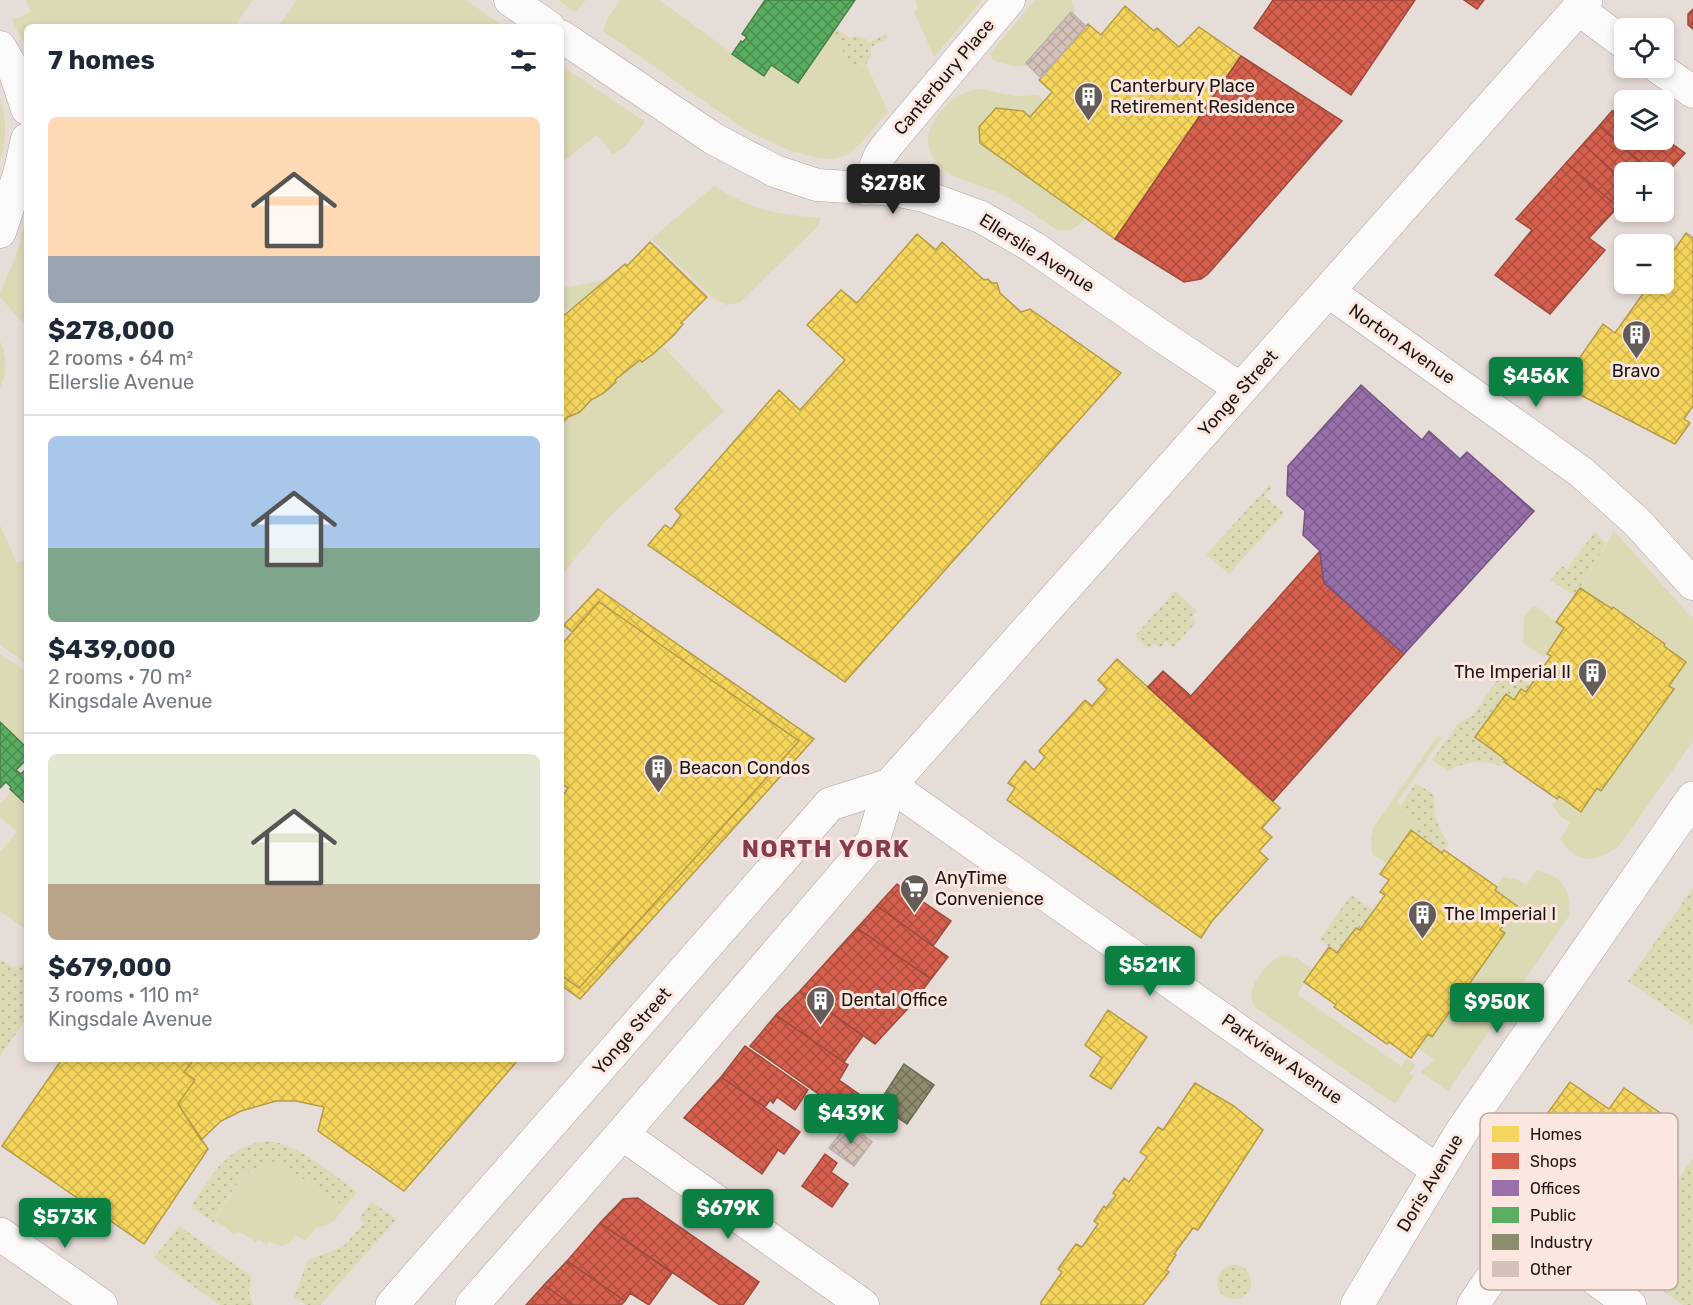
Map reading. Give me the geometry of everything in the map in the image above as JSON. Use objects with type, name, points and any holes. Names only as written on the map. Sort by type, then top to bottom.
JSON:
[{"type":"main road","name":"Yonge Street","points":[[472,1305],[873,841],[890,785],[1582,4]]},
{"type":"main road","name":"Yonge Street","points":[[392,1305],[830,804],[890,785]]},
{"type":"main road","name":"Doris Avenue","points":[[1357,1305],[1437,1170],[1499,1076],[1693,798]]},
{"type":"main road","points":[[0,1234],[101,1305]]},
{"type":"street","points":[[510,0],[545,24]]},
{"type":"street","name":"Canterbury Place","points":[[866,189],[880,156],[889,142],[1009,0]]},
{"type":"street","points":[[1582,4],[1614,34]]},
{"type":"street","name":"Ellerslie Avenue","points":[[564,38],[688,122],[744,156],[775,171],[811,184],[895,190],[924,196],[962,209],[999,226],[1067,269],[1241,389]]},
{"type":"street","points":[[0,47],[15,74],[24,100]]},
{"type":"street","points":[[1673,78],[1693,92]]},
{"type":"street","points":[[0,232],[24,152]]},
{"type":"street","name":"Norton Avenue","points":[[1328,291],[1581,472],[1637,522],[1693,584]]},
{"type":"street","name":"Parkview Avenue","points":[[890,785],[1437,1170]]},
{"type":"street","points":[[622,1134],[863,1305]]},
{"type":"street","points":[[1473,1305],[1483,1290]]},
{"type":"street","points":[[1609,1290],[1630,1305]]},
{"type":"shaded area","points":[[26,0],[253,0],[236,24],[24,24],[24,42],[12,20],[31,12]]},
{"type":"shaded area","points":[[297,0],[466,0],[501,24],[280,24]]},
{"type":"shaded area","points":[[558,0],[586,0],[575,12]]},
{"type":"shaded area","points":[[620,0],[659,0],[764,76],[771,65],[798,83],[831,35],[844,44],[861,66],[866,64],[888,112],[847,155],[833,159],[819,158],[791,151],[747,131],[603,31],[608,18]]},
{"type":"shaded area","points":[[915,0],[982,0],[934,57],[914,11],[918,9]]},
{"type":"shaded area","points":[[1035,0],[1071,0],[1075,12],[1030,65],[1011,66],[993,60],[990,54]]},
{"type":"shaded area","points":[[836,28],[850,38],[856,36],[869,42],[886,34],[889,38],[871,47],[871,56],[866,64],[852,66],[844,57],[844,44],[831,35]]},
{"type":"shaded area","points":[[564,67],[645,122],[625,146],[613,155],[597,135],[564,161]]},
{"type":"shaded area","points":[[980,89],[1015,96],[1037,95],[1044,101],[1030,117],[1023,111],[996,108],[979,127],[980,142],[1082,215],[1084,220],[1078,226],[1065,231],[1057,230],[1029,210],[999,193],[948,173],[934,158],[928,140],[934,121],[955,98],[966,92]]},
{"type":"shaded area","points":[[0,97],[5,130],[0,162]]},
{"type":"shaded area","points":[[714,186],[741,201],[766,210],[821,218],[818,226],[739,303],[727,305],[714,299],[651,239]]},
{"type":"shaded area","points":[[24,224],[24,325],[0,297],[17,253]]},
{"type":"shaded area","points":[[607,280],[584,301],[564,311],[564,287]]},
{"type":"shaded area","points":[[0,341],[6,365],[0,388]]},
{"type":"shaded area","points":[[661,344],[724,411],[609,517],[564,572],[564,414]]},
{"type":"shaded area","points":[[1270,484],[1272,487],[1264,496],[1284,513],[1229,574],[1206,555]]},
{"type":"shaded area","points":[[0,525],[17,563],[24,560],[24,662],[0,645]]},
{"type":"shaded area","points":[[1614,531],[1693,619],[1693,741],[1619,846],[1603,856],[1587,859],[1573,853],[1560,839],[1570,823],[1559,815],[1553,805],[1559,796],[1581,812],[1597,788],[1602,791],[1673,689],[1669,686],[1665,644],[1614,607],[1612,609],[1580,588]]},
{"type":"shaded area","points":[[1595,532],[1606,543],[1575,596],[1551,580],[1562,566],[1567,569]]},
{"type":"shaded area","points":[[1175,591],[1197,611],[1191,617],[1196,622],[1173,648],[1166,641],[1160,648],[1154,643],[1148,649],[1135,636]]},
{"type":"shaded area","points":[[1532,607],[1537,607],[1564,628],[1544,657],[1523,643],[1524,616]]},
{"type":"shaded area","points":[[0,654],[24,670],[24,745],[0,722]]},
{"type":"shaded area","points":[[1505,668],[1531,685],[1526,692],[1521,689],[1514,700],[1505,695],[1475,737],[1506,760],[1501,766],[1474,762],[1448,771],[1432,760],[1458,724],[1473,715]]},
{"type":"shaded area","points":[[1438,735],[1442,738],[1397,802],[1401,806],[1398,810],[1417,823],[1388,864],[1372,854],[1373,828]]},
{"type":"shaded area","points":[[1416,783],[1434,795],[1437,820],[1441,832],[1449,843],[1442,853],[1411,830],[1417,823],[1398,810]]},
{"type":"shaded area","points":[[12,791],[24,802],[24,928],[0,911],[0,852],[17,832],[0,817],[0,804]]},
{"type":"shaded area","points":[[1536,871],[1553,876],[1563,885],[1569,899],[1569,916],[1448,1091],[1421,1072],[1434,1060],[1418,1048],[1428,1034],[1432,1037],[1505,933],[1500,930],[1517,906],[1495,890],[1503,877],[1518,880],[1526,885]]},
{"type":"shaded area","points":[[1693,888],[1693,1026],[1628,981]]},
{"type":"shaded area","points":[[1351,895],[1373,910],[1360,930],[1355,928],[1337,953],[1319,940]]},
{"type":"shaded area","points":[[1283,955],[1297,958],[1313,970],[1297,994],[1401,1066],[1407,1058],[1416,1065],[1409,1074],[1415,1075],[1395,1104],[1256,1008],[1251,995],[1258,977],[1268,965]]},
{"type":"shaded area","points":[[0,959],[12,967],[24,965],[24,1022],[0,1056]]},
{"type":"shaded area","points":[[269,1141],[304,1154],[357,1192],[345,1207],[284,1166],[271,1164],[260,1166],[241,1180],[213,1222],[191,1206],[214,1173],[231,1155],[254,1144]]},
{"type":"shaded area","points":[[1693,1158],[1693,1305],[1683,1305],[1662,1290],[1678,1290],[1678,1179]]},
{"type":"shaded area","points":[[274,1163],[284,1166],[345,1207],[330,1224],[317,1226],[305,1241],[296,1235],[282,1246],[269,1242],[267,1245],[259,1240],[256,1242],[240,1232],[233,1233],[223,1225],[212,1223],[243,1178],[262,1166]]},
{"type":"shaded area","points":[[371,1202],[397,1219],[320,1305],[306,1305],[294,1297],[308,1260],[343,1247],[364,1223],[359,1219]]},
{"type":"shaded area","points":[[179,1226],[251,1276],[249,1292],[253,1305],[220,1305],[154,1258]]},
{"type":"shaded area","points":[[1234,1265],[1246,1270],[1251,1282],[1246,1294],[1234,1299],[1222,1294],[1217,1282],[1222,1270]]},
{"type":"building: Homes","name":"Canterbury Place Retirement Residence","points":[[1125,6],[1154,31],[1157,28],[1179,47],[1199,27],[1241,56],[1115,239],[980,143],[979,127],[996,108],[1023,111],[1030,117],[1052,92],[1039,80],[1088,24],[1101,35]]},
{"type":"building: Homes","name":"Bravo","points":[[1686,233],[1693,238],[1693,406],[1684,419],[1690,423],[1675,444],[1561,385],[1603,324],[1615,333],[1643,294],[1674,294],[1674,250]]},
{"type":"building: Homes","points":[[917,234],[936,250],[942,242],[984,280],[988,279],[992,283],[997,283],[1000,293],[1021,312],[1030,309],[1121,373],[845,682],[648,545],[665,525],[671,529],[681,515],[675,509],[779,390],[800,410],[845,360],[807,325],[841,290],[857,303]]},
{"type":"building: Homes","points":[[650,242],[707,297],[681,323],[683,324],[674,335],[653,354],[642,362],[640,360],[615,380],[616,382],[604,393],[591,400],[580,412],[564,421],[564,315],[625,264],[627,266]]},
{"type":"building: Homes","name":"The Imperial II","points":[[1580,588],[1612,609],[1613,607],[1686,662],[1669,686],[1674,689],[1601,791],[1597,788],[1581,812],[1559,796],[1557,799],[1504,762],[1506,760],[1475,737],[1506,694],[1514,700],[1521,689],[1526,692],[1531,685],[1551,656],[1547,654],[1564,628],[1556,622]]},
{"type":"building: Homes","points":[[598,589],[814,739],[580,999],[564,987],[564,977],[579,988],[799,741],[599,602],[572,632],[564,625]]},
{"type":"building: Homes","name":"Beacon Condos","points":[[599,602],[799,741],[579,988],[564,977],[564,794],[568,788],[564,785],[564,642]]},
{"type":"building: Homes","points":[[1117,659],[1280,808],[1262,828],[1272,837],[1259,851],[1268,859],[1212,921],[1201,938],[1007,800],[1015,788],[1008,783],[1025,761],[1034,770],[1045,757],[1039,751],[1085,700],[1092,706],[1107,689],[1098,680]]},
{"type":"building: Homes","name":"The Imperial I","points":[[1411,830],[1442,853],[1444,850],[1497,887],[1495,890],[1517,906],[1500,930],[1505,933],[1432,1037],[1428,1034],[1411,1058],[1334,1007],[1336,1005],[1304,982],[1329,947],[1337,953],[1356,928],[1360,930],[1385,895],[1380,892],[1389,880],[1380,874]]},
{"type":"building: Homes","points":[[1108,1010],[1147,1037],[1111,1089],[1090,1076],[1102,1058],[1085,1045]]},
{"type":"building: Homes","points":[[60,1062],[192,1062],[184,1072],[195,1080],[178,1104],[208,1149],[144,1244],[2,1146]]},
{"type":"building: Homes","points":[[192,1062],[516,1062],[404,1191],[318,1131],[324,1107],[296,1101],[276,1101],[241,1111],[221,1121],[201,1140],[178,1104],[195,1080],[184,1072]]},
{"type":"building: Homes","points":[[1570,1082],[1609,1109],[1624,1088],[1660,1113],[1548,1113]]},
{"type":"building: Homes","points":[[1195,1083],[1234,1106],[1263,1130],[1198,1230],[1193,1228],[1174,1254],[1176,1255],[1166,1270],[1169,1272],[1143,1305],[1041,1305],[1062,1272],[1058,1269],[1076,1244],[1082,1247],[1098,1224],[1094,1221],[1104,1206],[1106,1208],[1116,1195],[1113,1193],[1124,1178],[1129,1182],[1147,1157],[1140,1152],[1158,1127],[1163,1130]]},
{"type":"building: Shops","points":[[1273,0],[1415,0],[1351,95],[1254,28]]},
{"type":"building: Shops","points":[[1464,0],[1484,0],[1477,9]]},
{"type":"building: Shops","points":[[1693,9],[1693,29],[1688,25],[1688,14]]},
{"type":"building: Shops","points":[[1241,56],[1342,121],[1208,274],[1201,279],[1184,282],[1115,239]]},
{"type":"building: Shops","points":[[1614,111],[1614,139],[1599,126]]},
{"type":"building: Shops","points":[[1599,126],[1614,139],[1614,150],[1626,150],[1640,162],[1614,162],[1614,172],[1583,144]]},
{"type":"building: Shops","points":[[1583,144],[1614,172],[1614,204],[1566,163]]},
{"type":"building: Shops","points":[[1674,145],[1685,153],[1674,165],[1674,162],[1640,162],[1627,150],[1674,150]]},
{"type":"building: Shops","points":[[1566,163],[1614,204],[1614,211],[1589,238],[1605,250],[1550,314],[1495,275],[1532,230],[1516,219]]},
{"type":"building: Shops","points":[[1320,551],[1324,583],[1404,654],[1273,801],[1148,687],[1163,671],[1191,696]]},
{"type":"building: Shops","name":"AnyTime Convenience","points":[[897,884],[951,921],[933,946],[877,906]]},
{"type":"building: Shops","points":[[877,906],[948,957],[931,979],[857,928]]},
{"type":"building: Shops","points":[[857,928],[931,979],[914,1002],[875,1044],[800,991]]},
{"type":"building: Shops","name":"Dental Office","points":[[800,991],[863,1036],[844,1062],[776,1015]]},
{"type":"building: Shops","points":[[776,1015],[848,1065],[839,1080],[876,1106],[864,1126],[750,1046]]},
{"type":"building: Shops","points":[[745,1046],[808,1090],[795,1110],[777,1097],[773,1103],[770,1100],[765,1107],[721,1077]]},
{"type":"building: Shops","points":[[721,1077],[800,1132],[784,1154],[778,1150],[762,1174],[684,1118]]},
{"type":"building: Shops","points":[[825,1154],[837,1163],[831,1172],[848,1184],[832,1207],[802,1186]]},
{"type":"building: Shops","points":[[638,1198],[759,1282],[743,1305],[720,1305],[600,1223],[623,1199]]},
{"type":"building: Shops","points":[[600,1223],[672,1273],[649,1305],[630,1293],[625,1301],[567,1261]]},
{"type":"building: Shops","points":[[567,1261],[625,1301],[621,1305],[572,1305],[544,1285]]},
{"type":"building: Shops","points":[[544,1285],[572,1305],[526,1305]]},
{"type":"building: Offices","points":[[1361,385],[1422,440],[1429,431],[1460,459],[1467,452],[1534,511],[1404,654],[1324,583],[1320,551],[1303,535],[1305,511],[1287,495],[1288,466]]},
{"type":"building: Public","points":[[765,0],[855,0],[798,83],[771,65],[764,76],[732,54],[741,41],[743,42],[747,37],[742,34]]},
{"type":"building: Public","points":[[0,722],[24,745],[24,762],[16,770],[21,774],[24,771],[24,802],[6,782],[0,788]]},
{"type":"building: Industry","points":[[904,1064],[934,1085],[907,1124],[878,1104]]},
{"type":"building: Other","points":[[1071,12],[1086,26],[1041,78],[1026,63]]},
{"type":"building: Other","points":[[848,1123],[872,1142],[854,1166],[829,1148]]},
{"type":"place","name":"Canterbury Place Retirement Residence","points":[[1089,122]]},
{"type":"place","name":"Bravo","points":[[1636,360]]},
{"type":"place","name":"The Imperial II","points":[[1592,698]]},
{"type":"place","name":"Beacon Condos","points":[[658,794]]},
{"type":"place","name":"AnyTime Convenience","points":[[914,914]]},
{"type":"place","name":"The Imperial I","points":[[1423,940]]},
{"type":"place","name":"Dental Office","points":[[820,1026]]},
{"type":"district","name":"NORTH YORK","points":[[826,849]]}]
